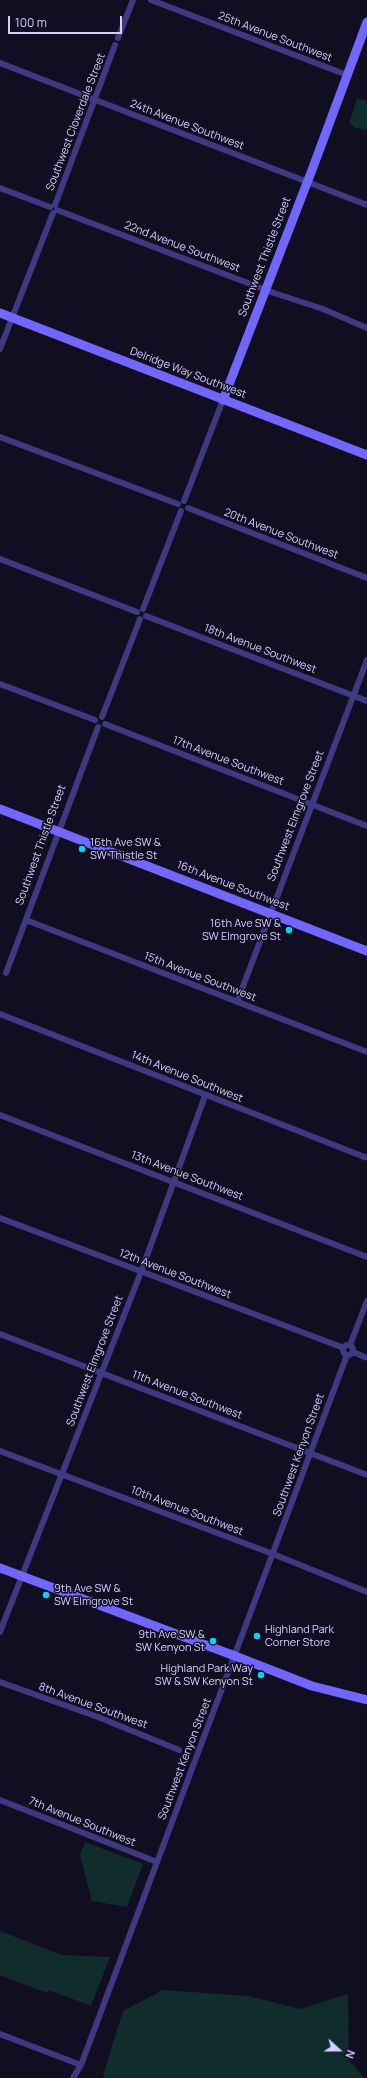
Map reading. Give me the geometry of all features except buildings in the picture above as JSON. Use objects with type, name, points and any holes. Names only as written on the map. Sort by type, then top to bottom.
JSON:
[{"type":"street","points":[[118,38],[133,0]]},
{"type":"street","name":"25th Avenue Southwest","points":[[151,0],[347,75]]},
{"type":"street","name":"Southwest Thistle Street","points":[[184,501],[308,182],[367,22]]},
{"type":"street","name":"Southwest Cloverdale Street","points":[[0,349],[115,45]]},
{"type":"street","name":"24th Avenue Southwest","points":[[0,63],[367,205]]},
{"type":"street","name":"22nd Avenue Southwest","points":[[0,188],[266,290],[323,309],[367,328]]},
{"type":"street","name":"Delridge Way Southwest","points":[[0,313],[367,455]]},
{"type":"street","points":[[0,437],[178,504]]},
{"type":"street","points":[[143,609],[181,511],[188,508],[188,504],[184,501],[180,501],[178,504]]},
{"type":"street","points":[[178,504],[178,508],[181,511]]},
{"type":"street","name":"20th Avenue Southwest","points":[[188,508],[367,578]]},
{"type":"street","points":[[0,559],[137,612]]},
{"type":"street","points":[[137,612],[139,609],[143,609]]},
{"type":"street","points":[[102,717],[140,619],[146,616],[146,612],[143,609]]},
{"type":"street","points":[[137,612],[137,616],[140,619]]},
{"type":"street","name":"18th Avenue Southwest","points":[[146,616],[367,702]]},
{"type":"street","name":"Southwest Elmgrove Street","points":[[237,1002],[367,660]]},
{"type":"street","points":[[0,684],[95,720]]},
{"type":"street","points":[[95,720],[98,717],[102,717]]},
{"type":"street","points":[[95,720],[95,724],[98,726],[103,726],[105,724],[105,720],[102,717]]},
{"type":"street","name":"17th Avenue Southwest","points":[[105,724],[367,826]]},
{"type":"street","name":"Southwest Thistle Street","points":[[6,973],[98,726]]},
{"type":"street","name":"16th Avenue Southwest","points":[[0,809],[367,951]]},
{"type":"street","name":"15th Avenue Southwest","points":[[26,920],[367,1052]]},
{"type":"street","name":"14th Avenue Southwest","points":[[0,1014],[205,1096],[367,1158]]},
{"type":"street","name":"Southwest Elmgrove Street","points":[[0,1632],[141,1272],[205,1096]]},
{"type":"street","name":"13th Avenue Southwest","points":[[0,1115],[367,1257]]},
{"type":"street","name":"12th Avenue Southwest","points":[[0,1218],[344,1348]]},
{"type":"street","points":[[350,1354],[353,1348],[350,1345],[367,1301]]},
{"type":"street","name":"11th Avenue Southwest","points":[[0,1334],[101,1374],[311,1452],[367,1475]]},
{"type":"street","points":[[350,1345],[346,1345],[344,1352],[367,1358]]},
{"type":"street","name":"Southwest Kenyon Street","points":[[73,2078],[81,2065],[311,1452],[350,1354]]},
{"type":"street","name":"10th Avenue Southwest","points":[[0,1451],[273,1554],[367,1592]]},
{"type":"street","points":[[0,1568],[312,1686],[367,1700]]},
{"type":"street","name":"8th Avenue Southwest","points":[[0,1682],[98,1717],[179,1750]]},
{"type":"street","name":"7th Avenue Southwest","points":[[0,1800],[157,1862]]},
{"type":"street","points":[[0,2034],[81,2065]]},
{"type":"green space","points":[[357,99],[367,100],[367,130],[355,128],[349,123]]},
{"type":"green space","points":[[85,1842],[143,1864],[127,1907],[92,1901],[80,1855]]},
{"type":"green space","points":[[0,1931],[62,1955],[110,1957],[91,2006],[49,1990],[47,1993],[0,1975]]},
{"type":"green space","points":[[163,1990],[248,1996],[300,2009],[348,1994],[349,2060],[364,2078],[105,2078],[103,2075],[123,2011]]},
{"type":"place","name":"16th Ave SW & SW Thistle St","points":[[82,849]]},
{"type":"place","name":"16th Ave SW & SW Elmgrove St","points":[[289,930]]},
{"type":"place","name":"9th Ave SW & SW Elmgrove St","points":[[46,1595]]},
{"type":"place","name":"Highland Park Corner Store","points":[[257,1636]]},
{"type":"place","name":"9th Ave SW & SW Kenyon St","points":[[213,1641]]},
{"type":"place","name":"Highland Park Way SW & SW Kenyon St","points":[[261,1675]]}]
